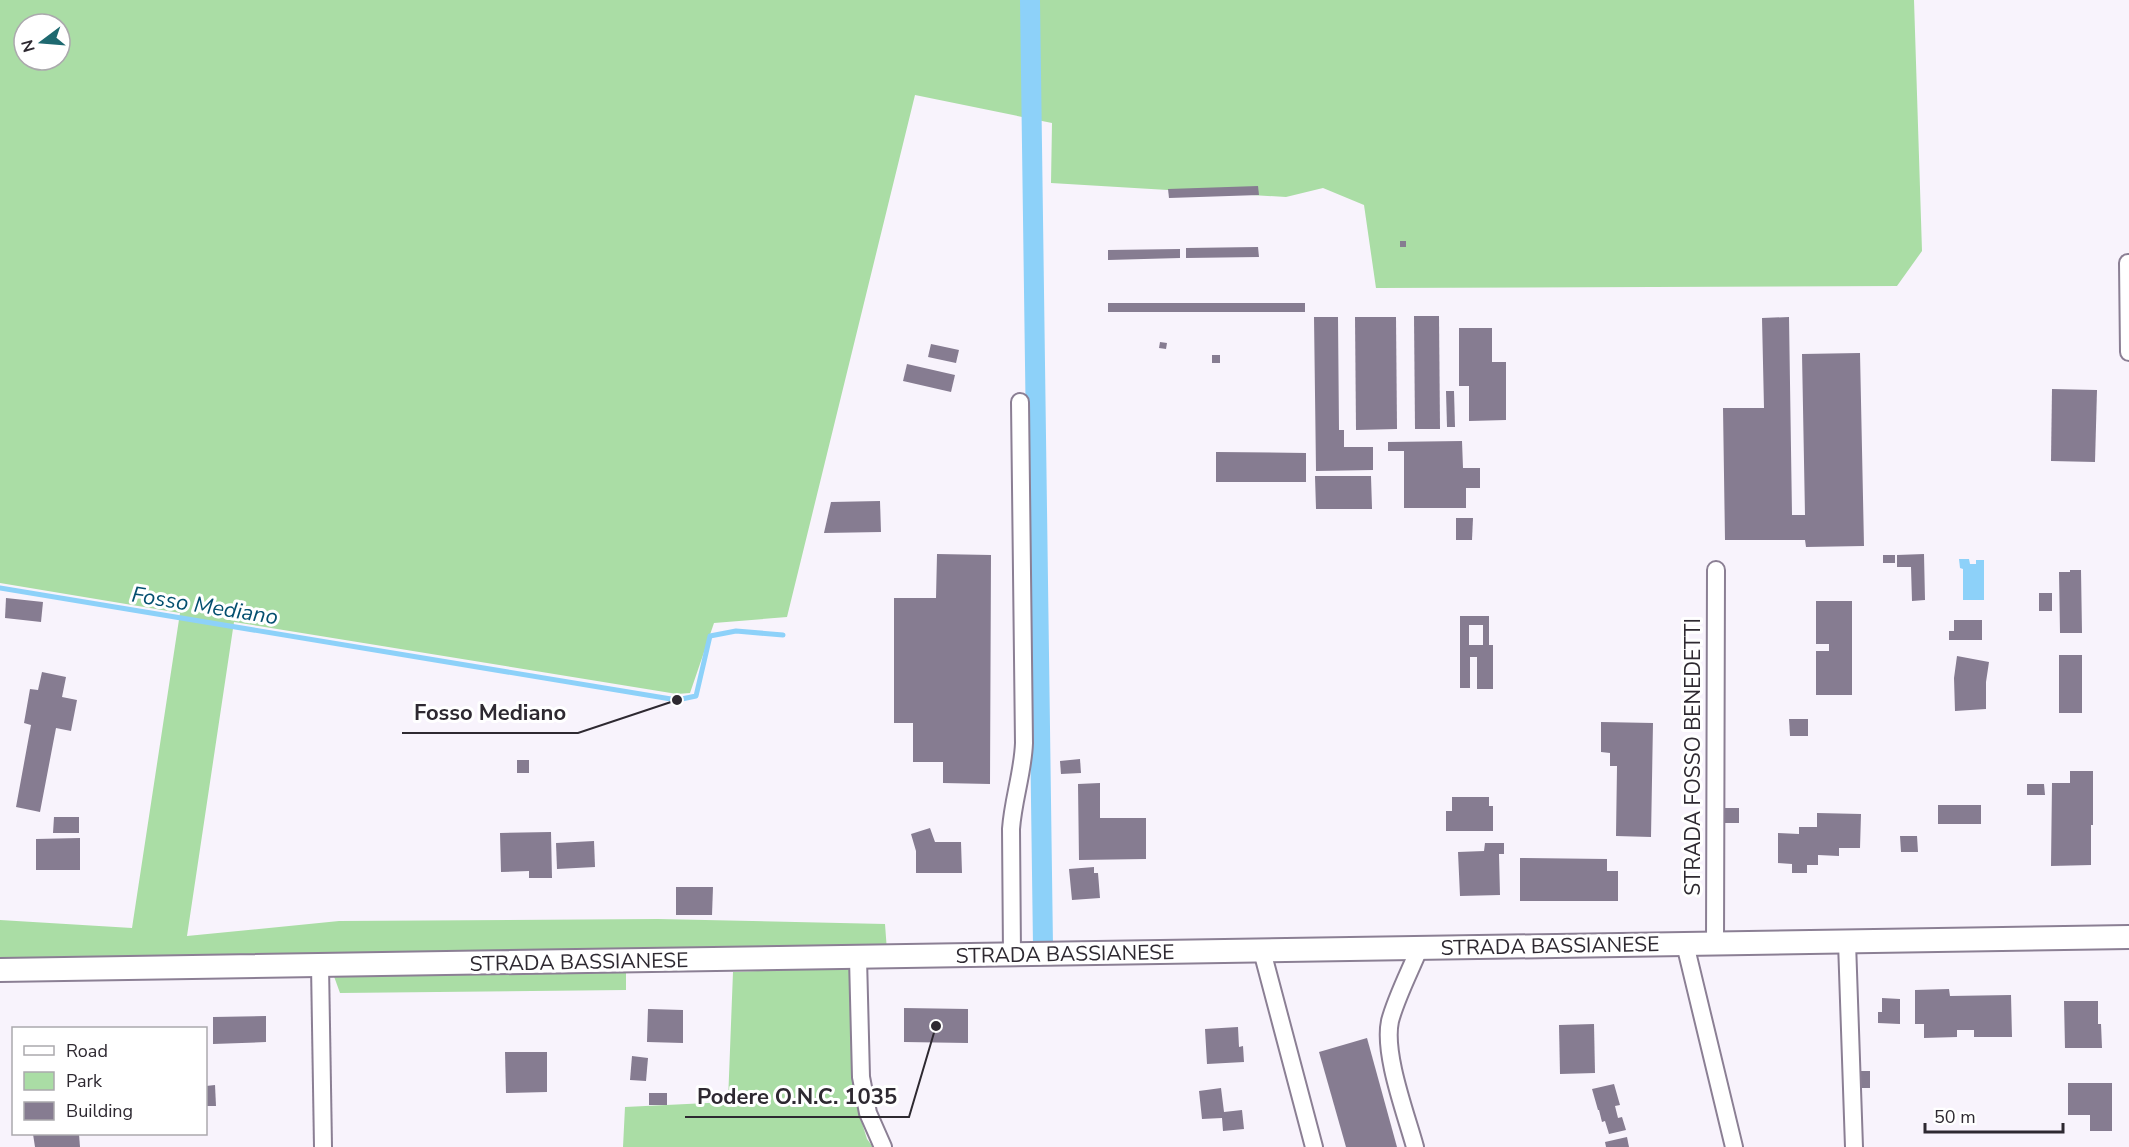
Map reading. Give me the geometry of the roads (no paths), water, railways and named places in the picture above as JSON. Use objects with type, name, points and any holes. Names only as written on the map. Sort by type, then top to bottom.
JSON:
[{"type":"street","points":[[2128,263],[2129,352]]},
{"type":"street","points":[[1012,955],[1011,829],[1012,813],[1023,764],[1024,743],[1020,402]]},
{"type":"street","name":"STRADA FOSSO BENEDETTI","points":[[1715,944],[1716,570]]},
{"type":"street","name":"STRADA BASSIANESE","points":[[0,970],[2129,937]]},
{"type":"street","points":[[1847,942],[1854,1147]]},
{"type":"street","points":[[1685,944],[1734,1147]]},
{"type":"street","points":[[1415,1147],[1394,1070],[1389,1034],[1390,1021],[1419,949]]},
{"type":"street","points":[[1262,951],[1314,1147]]},
{"type":"street","points":[[858,958],[861,1077],[868,1113],[883,1147]]},
{"type":"street","points":[[320,965],[323,1147]]},
{"type":"water","points":[[1959,559],[1969,559],[1970,564],[1976,564],[1976,560],[1984,560],[1984,600],[1963,600],[1963,569],[1960,568]]},
{"type":"waterway","points":[[1030,0],[1043,946]]},
{"type":"waterway","name":"Fosso Mediano","points":[[0,588],[677,700],[696,696],[710,636],[736,631],[783,635]]},
{"type":"place","name":"Fosso Mediano","points":[[677,700]]},
{"type":"place","name":"Podere O.N.C. 1035","points":[[936,1026]]}]
